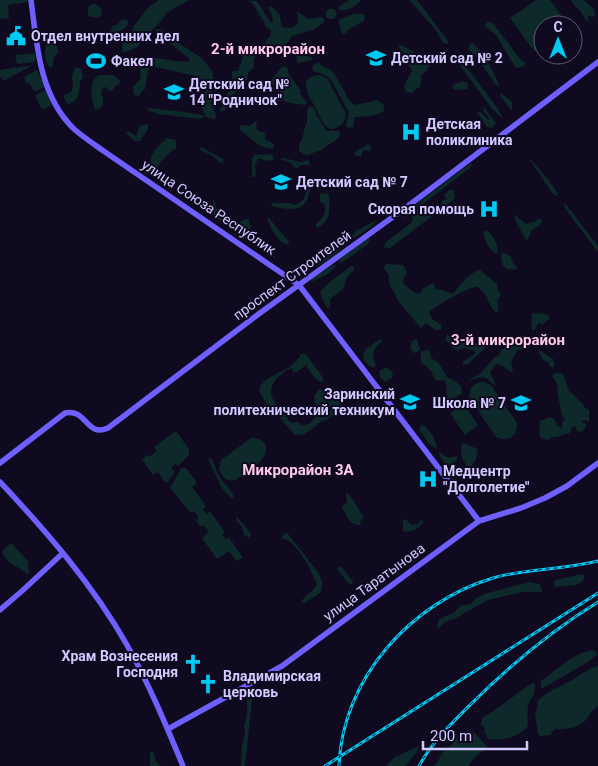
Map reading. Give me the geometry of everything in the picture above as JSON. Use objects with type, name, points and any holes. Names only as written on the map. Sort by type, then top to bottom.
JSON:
[{"type":"street","name":"улица Союза Республик","points":[[31,0],[42,75],[52,97],[68,122],[105,152],[299,284],[479,521]]},
{"type":"street","name":"проспект Строителей","points":[[0,463],[65,413],[78,414],[97,431],[108,428],[299,284],[416,200],[598,62]]},
{"type":"street","name":"улица Таратынова","points":[[168,729],[282,666],[479,521],[521,508],[545,498],[567,486],[598,463]]},
{"type":"street","points":[[0,482],[63,553],[102,606],[144,676],[183,766]]},
{"type":"street","points":[[0,610],[63,553]]},
{"type":"green space","points":[[0,0],[27,0],[27,2],[8,5],[9,18],[0,19]]},
{"type":"green space","points":[[158,0],[189,0],[166,13],[138,47],[122,52],[122,45],[131,34],[133,27],[147,9]]},
{"type":"green space","points":[[248,0],[257,1],[271,23],[273,22],[272,15],[268,8],[271,6],[279,14],[282,27],[292,28],[298,23],[297,11],[308,19],[322,17],[325,21],[315,29],[292,36],[279,49],[267,53],[263,52],[254,58],[254,67],[249,72],[246,81],[240,83],[237,91],[229,98],[225,110],[221,112],[222,98],[228,93],[231,86],[231,71],[238,71],[244,54],[262,46],[271,35],[271,30],[265,26],[256,8]]},
{"type":"green space","points":[[350,0],[361,0],[351,8],[339,10],[339,6]]},
{"type":"green space","points":[[409,0],[416,0],[421,5],[448,41],[448,44],[443,43],[436,30]]},
{"type":"green space","points":[[536,0],[550,0],[561,15],[533,15],[533,50],[510,18]]},
{"type":"green space","points":[[571,0],[584,0],[594,9],[595,15],[593,17],[587,15],[589,21],[587,21]]},
{"type":"green space","points":[[91,4],[101,8],[102,14],[98,18],[88,16],[88,8]]},
{"type":"green space","points":[[331,8],[337,14],[331,20],[325,14]]},
{"type":"green space","points":[[353,14],[363,14],[365,17],[364,21],[342,34],[338,20]]},
{"type":"green space","points":[[127,19],[126,27],[119,31],[117,39],[111,42],[108,35],[113,26],[121,20]]},
{"type":"green space","points":[[487,22],[492,22],[521,60],[526,63],[525,65],[519,68],[515,67],[496,35],[485,26]]},
{"type":"green space","points":[[156,29],[165,31],[177,42],[203,59],[213,73],[211,104],[216,115],[215,120],[206,117],[203,110],[202,96],[205,89],[200,77],[151,66],[147,74],[145,89],[139,96],[134,95],[133,87],[141,78],[139,61],[142,57],[182,62],[191,61],[156,32]]},
{"type":"green space","points":[[52,42],[57,46],[58,52],[53,59],[53,67],[50,68],[45,50],[46,44]]},
{"type":"green space","points":[[473,43],[488,63],[499,86],[495,84],[476,56],[468,49],[470,44]]},
{"type":"green space","points":[[397,44],[428,60],[430,65],[425,73],[422,74],[420,87],[412,93],[406,92],[404,86],[412,71]]},
{"type":"green space","points":[[35,53],[36,59],[34,62],[17,64],[15,55]]},
{"type":"green space","points":[[301,55],[311,57],[312,60],[298,63],[296,57]]},
{"type":"green space","points":[[455,55],[457,55],[490,98],[503,119],[492,109],[455,60]]},
{"type":"green space","points":[[319,62],[322,66],[330,69],[336,76],[349,100],[355,105],[377,100],[384,105],[384,111],[374,115],[355,117],[353,127],[347,128],[349,112],[333,83],[327,76],[312,70],[313,65]]},
{"type":"green space","points":[[33,65],[4,81],[2,77],[0,78],[0,70]]},
{"type":"green space","points":[[283,66],[288,68],[288,73],[307,102],[306,105],[289,103],[283,100],[276,102],[273,100],[280,94],[280,87],[277,83],[270,86],[266,85]]},
{"type":"green space","points":[[75,67],[81,69],[83,77],[80,82],[77,99],[68,105],[63,96],[71,92]]},
{"type":"green space","points":[[37,70],[44,87],[34,92],[30,83],[27,84],[24,77]]},
{"type":"green space","points":[[99,75],[114,75],[120,81],[113,91],[109,91],[106,87],[103,88],[101,93],[102,106],[95,110],[92,86],[95,78]]},
{"type":"green space","points":[[319,75],[327,78],[346,114],[344,121],[335,129],[328,128],[325,125],[306,88],[308,79]]},
{"type":"green space","points":[[463,81],[468,83],[467,89],[455,90],[452,88],[453,85]]},
{"type":"green space","points":[[45,90],[52,105],[42,110],[35,95]]},
{"type":"green space","points":[[501,93],[512,102],[512,111],[500,96]]},
{"type":"green space","points":[[310,106],[314,108],[327,131],[339,131],[340,135],[322,150],[307,156],[299,151],[299,144],[307,123],[307,110]]},
{"type":"green space","points":[[483,106],[496,123],[492,128],[487,127],[476,111],[482,113],[488,120],[489,117],[484,112]]},
{"type":"green space","points":[[148,108],[204,117],[200,119],[158,114],[148,110]]},
{"type":"green space","points":[[256,121],[257,130],[266,133],[265,140],[272,142],[273,148],[259,145],[240,130],[240,125],[250,126]]},
{"type":"green space","points":[[148,124],[148,129],[140,141],[134,141],[126,133],[128,131],[136,136],[140,126]]},
{"type":"green space","points":[[166,138],[176,140],[176,148],[160,163],[156,175],[150,175],[149,166],[154,151]]},
{"type":"green space","points":[[368,144],[371,146],[370,151],[363,150],[361,156],[355,156],[355,152]]},
{"type":"green space","points":[[201,147],[223,159],[224,163],[219,162],[213,156],[200,150]]},
{"type":"green space","points":[[269,154],[273,156],[274,160],[268,161],[258,158],[255,166],[256,175],[252,177],[252,159],[254,155]]},
{"type":"green space","points":[[281,159],[301,162],[308,160],[310,164],[301,165],[296,169],[291,163]]},
{"type":"green space","points":[[529,159],[550,182],[557,196],[553,194]]},
{"type":"green space","points":[[471,163],[471,167],[418,208],[424,214],[437,208],[438,211],[435,214],[390,248],[384,248],[386,242],[411,223],[413,219],[412,214],[401,216]]},
{"type":"green space","points":[[309,178],[312,180],[311,186],[303,206],[294,209],[271,206],[272,203],[290,203],[295,205],[300,203],[305,197]]},
{"type":"green space","points":[[450,189],[454,191],[455,198],[442,208],[440,206],[442,201],[446,199],[444,195]]},
{"type":"green space","points":[[320,194],[329,196],[329,211],[328,218],[318,228],[316,224],[322,218],[325,211],[325,205],[320,201]]},
{"type":"green space","points":[[214,199],[217,209],[232,220],[229,227],[212,215]]},
{"type":"green space","points":[[565,203],[598,246],[598,252],[566,210]]},
{"type":"green space","points":[[514,214],[526,224],[534,222],[539,218],[542,220],[541,224],[532,230],[526,240],[516,222]]},
{"type":"green space","points":[[268,217],[289,241],[288,245],[275,234],[268,222]]},
{"type":"green space","points":[[249,219],[251,230],[274,254],[275,258],[235,233],[234,229],[238,223]]},
{"type":"green space","points":[[377,220],[372,226],[347,241],[356,231]]},
{"type":"green space","points":[[486,230],[495,241],[498,248],[497,254],[486,242],[483,232]]},
{"type":"green space","points":[[369,237],[370,241],[368,244],[339,263],[340,259]]},
{"type":"green space","points":[[343,246],[330,258],[314,267],[315,264],[333,250]]},
{"type":"green space","points":[[502,252],[510,256],[514,265],[517,266],[516,270],[507,269],[503,266]]},
{"type":"green space","points":[[385,264],[403,265],[407,272],[403,283],[413,292],[420,294],[422,289],[433,283],[437,290],[440,289],[453,294],[469,276],[480,270],[497,284],[501,295],[497,301],[499,311],[495,312],[483,292],[474,287],[437,306],[429,313],[432,319],[442,325],[441,330],[435,330],[426,323],[421,328],[399,302],[389,283],[389,275],[384,269]]},
{"type":"green space","points":[[333,265],[336,266],[328,274],[311,282],[312,278]]},
{"type":"green space","points":[[351,266],[354,267],[354,270],[347,277],[343,289],[330,299],[330,307],[327,308],[320,293],[330,282]]},
{"type":"green space","points":[[531,314],[546,314],[549,316],[549,319],[543,324],[538,323],[535,330],[532,330]]},
{"type":"green space","points":[[447,335],[464,343],[477,343],[483,346],[484,349],[468,364],[463,365],[463,361],[475,354],[475,351],[465,348],[458,350],[453,348],[445,339]]},
{"type":"green space","points":[[380,339],[382,341],[373,354],[376,366],[372,368],[364,360],[363,354],[366,349]]},
{"type":"green space","points":[[417,339],[420,349],[413,353],[410,347],[412,341]]},
{"type":"green space","points":[[527,340],[536,343],[536,347],[529,343],[523,349],[517,350],[511,362],[513,371],[510,372],[503,366],[496,364],[490,372],[496,386],[486,378],[481,377],[468,380],[480,374],[499,355],[501,350],[509,345]]},
{"type":"green space","points":[[429,350],[431,358],[439,363],[447,377],[461,386],[462,394],[449,400],[446,394],[445,381],[435,380],[431,371],[421,362],[421,351]]},
{"type":"green space","points":[[541,351],[553,359],[555,367],[550,367],[541,358],[538,352]]},
{"type":"green space","points":[[300,354],[306,354],[324,380],[322,382],[317,380],[306,365],[297,372],[293,372],[292,368],[285,371],[275,381],[271,391],[273,399],[291,423],[298,422],[302,426],[310,423],[321,411],[321,407],[316,405],[314,397],[319,389],[334,388],[338,393],[341,405],[338,411],[327,420],[322,421],[305,434],[295,435],[264,400],[259,390],[268,379],[291,366],[300,357]]},
{"type":"green space","points":[[386,367],[393,373],[392,378],[385,382],[380,377],[379,371]]},
{"type":"green space","points":[[555,373],[563,374],[569,391],[589,410],[589,422],[584,420],[581,422],[587,424],[583,431],[578,432],[575,426],[572,427],[570,433],[547,440],[541,438],[539,433],[540,421],[550,417],[555,420],[557,426],[562,428],[565,418],[562,416],[556,382],[551,376]]},
{"type":"green space","points":[[479,382],[491,385],[517,423],[516,432],[508,439],[496,437],[470,399],[471,389]]},
{"type":"green space","points":[[464,404],[478,425],[465,435],[450,413]]},
{"type":"green space","points":[[424,425],[432,434],[437,446],[436,449],[429,444],[419,429]]},
{"type":"green space","points":[[176,431],[189,449],[189,455],[178,466],[175,464],[171,468],[175,472],[168,482],[165,482],[158,472],[153,475],[142,459],[147,455],[149,457],[157,451],[154,447]]},
{"type":"green space","points":[[251,438],[264,442],[265,455],[256,465],[236,480],[226,479],[219,470],[221,460]]},
{"type":"green space","points":[[463,443],[478,449],[475,462],[472,464],[474,469],[472,472],[461,454]]},
{"type":"green space","points":[[439,452],[449,458],[457,456],[457,459],[450,467],[447,466],[440,457]]},
{"type":"green space","points":[[208,459],[212,459],[220,477],[234,498],[231,498],[223,490]]},
{"type":"green space","points":[[181,468],[186,468],[196,481],[196,484],[192,487],[206,506],[203,509],[207,514],[210,511],[225,532],[222,535],[226,539],[229,537],[243,558],[236,561],[229,551],[217,559],[202,538],[209,531],[203,525],[200,527],[196,520],[199,518],[194,511],[191,513],[170,488]]},
{"type":"green space","points":[[346,492],[364,517],[360,525],[356,525],[348,519],[342,506],[347,503]]},
{"type":"green space","points":[[237,517],[250,532],[249,538],[244,535],[242,527],[236,520]]},
{"type":"green space","points":[[405,519],[412,525],[418,524],[420,520],[424,521],[415,530],[406,532],[403,531],[403,520]]},
{"type":"green space","points":[[285,533],[288,534],[318,572],[323,583],[320,593],[304,603],[301,602],[317,584],[298,550],[293,544],[281,538]]},
{"type":"green space","points":[[11,543],[28,561],[28,574],[9,562],[3,555],[3,550]]},
{"type":"green space","points":[[340,566],[353,581],[352,584],[348,583],[338,570],[337,568]]},
{"type":"green space","points":[[582,574],[585,576],[583,581],[576,585],[554,587],[555,580]]},
{"type":"green space","points":[[529,582],[540,584],[542,592],[522,592],[488,600],[445,622],[439,628],[437,627],[439,619],[453,613],[462,605],[471,604],[475,599],[484,594]]},
{"type":"green space","points":[[593,650],[597,655],[588,662],[541,689],[541,681],[559,667],[572,658]]},
{"type":"green space","points":[[598,666],[598,706],[585,721],[578,725],[566,729],[555,729],[550,735],[540,736],[538,734],[535,713],[538,706],[537,702],[550,692]]},
{"type":"green space","points":[[532,683],[535,684],[535,690],[528,706],[527,728],[509,738],[499,740],[488,739],[484,731],[485,728],[481,725],[482,718]]},
{"type":"green space","points":[[253,690],[245,766],[241,766],[244,727],[247,715],[247,695],[249,691]]},
{"type":"green space","points":[[467,730],[478,736],[487,746],[486,749],[476,756],[468,766],[433,766],[437,763],[442,753],[453,744],[458,735],[468,734]]},
{"type":"green space","points":[[419,746],[417,752],[405,766],[386,766],[395,757]]},
{"type":"green space","points":[[150,751],[154,753],[156,762],[161,766],[150,766]]},
{"type":"railway","points":[[339,766],[343,734],[353,703],[368,674],[387,648],[409,625],[435,605],[463,589],[493,578],[519,572],[598,561]]},
{"type":"railway","points":[[325,766],[598,593]]},
{"type":"railway","points":[[419,766],[442,734],[500,677],[547,637],[598,602]]},
{"type":"place","name":"Отдел внутренних дел","points":[[16,36]]},
{"type":"place","name":"Детский сад № 2","points":[[376,58]]},
{"type":"place","name":"Факел","points":[[96,61]]},
{"type":"place","name":"Детский сад № 14 \"Родничок\"","points":[[174,92]]},
{"type":"place","name":"Детская поликлиника","points":[[411,132]]},
{"type":"place","name":"Детский сад № 7","points":[[281,182]]},
{"type":"place","name":"Скорая помощь","points":[[489,209]]},
{"type":"place","name":"Заринский политехнический техникум","points":[[410,402]]},
{"type":"place","name":"Школа № 7","points":[[521,403]]},
{"type":"place","name":"Медцентр \"Долголетие\"","points":[[428,479]]},
{"type":"place","name":"Храм Вознесения Господня","points":[[193,664]]},
{"type":"place","name":"Владимирская церковь","points":[[208,684]]},
{"type":"district","name":"2-й микрорайон","points":[[268,49]]},
{"type":"district","name":"3-й микрорайон","points":[[508,340]]},
{"type":"district","name":"Микрорайон 3А","points":[[298,470]]}]
